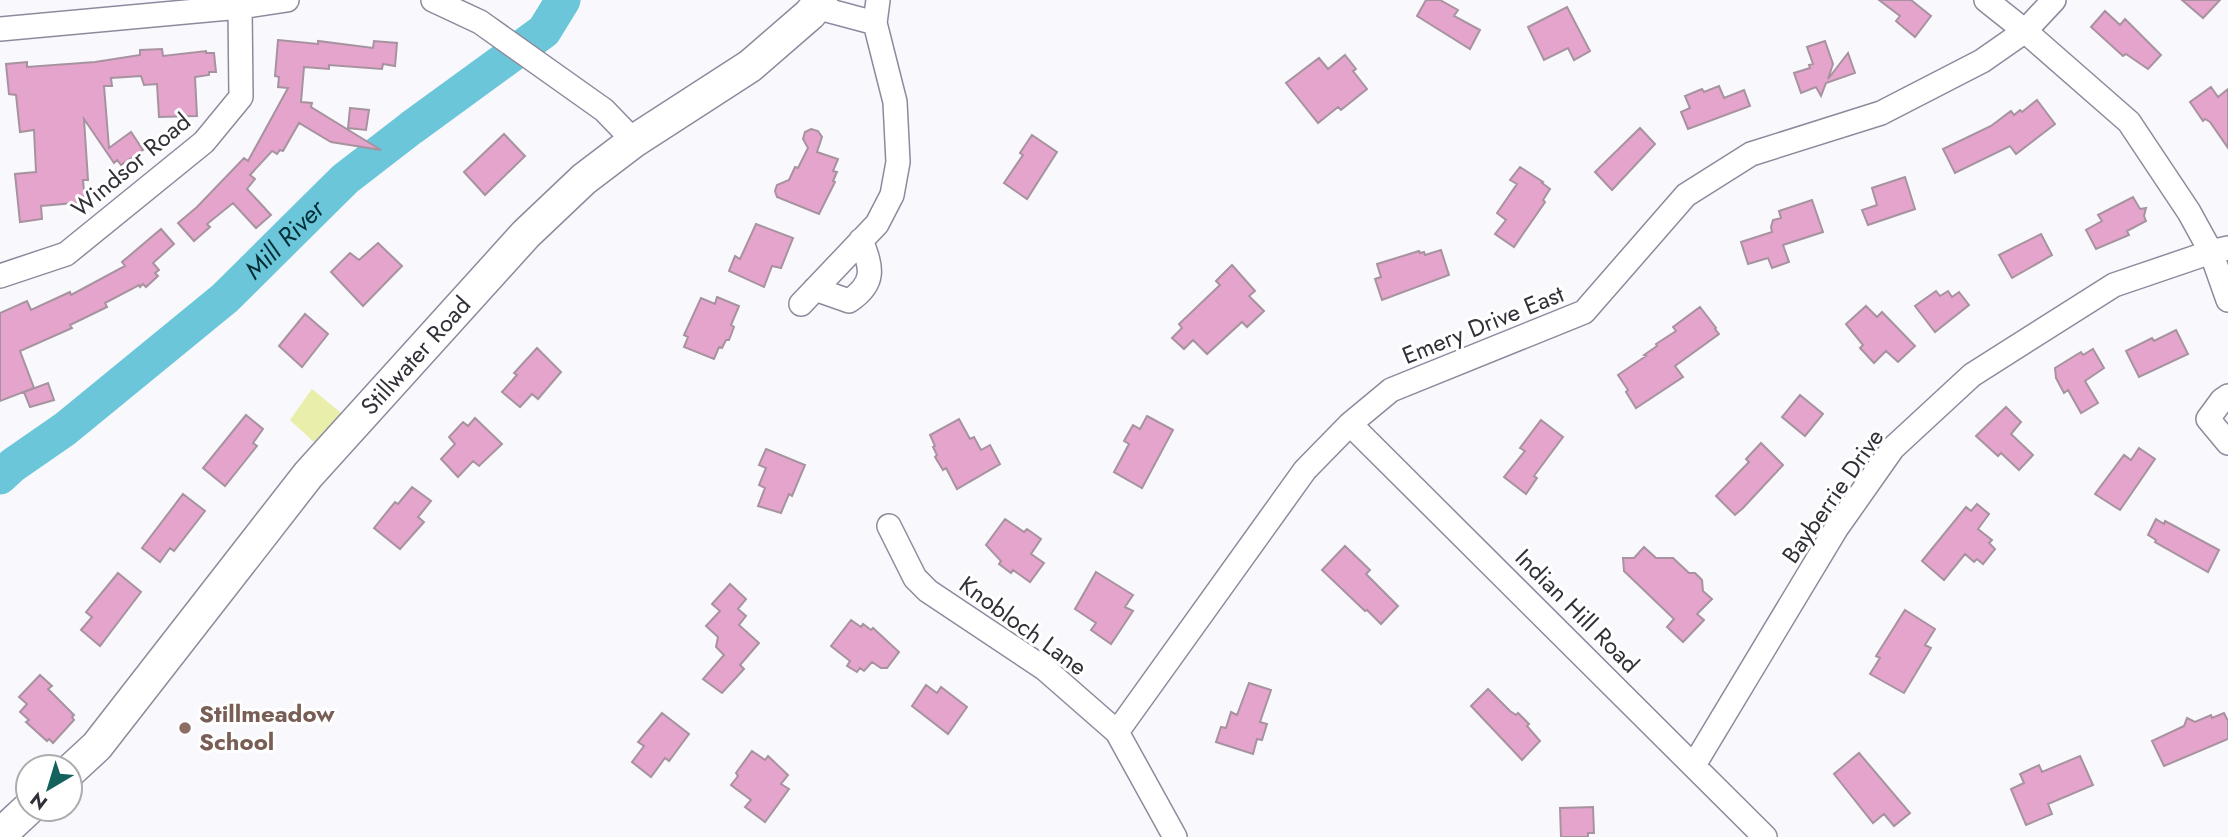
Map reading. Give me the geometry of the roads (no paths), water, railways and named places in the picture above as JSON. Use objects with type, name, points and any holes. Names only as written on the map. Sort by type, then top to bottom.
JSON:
[{"type":"main road","name":"Stillwater Road","points":[[84,758],[97,746],[317,465],[526,234],[584,179],[635,141],[750,66],[818,4]]},
{"type":"main road","points":[[0,835],[14,822]]},
{"type":"street","points":[[0,29],[240,7],[287,0]]},
{"type":"street","points":[[433,0],[480,22],[604,110],[635,141]]},
{"type":"street","points":[[1986,0],[2129,122],[2189,212],[2219,250],[2228,299]]},
{"type":"street","name":"Emery Drive East","points":[[1117,732],[1305,470],[1350,424],[1391,390],[1584,312],[1686,195],[1751,154],[1881,113],[1982,61],[2025,31],[2054,0]]},
{"type":"street","points":[[818,4],[876,11],[895,102],[898,162],[892,195],[877,224],[861,240],[808,297],[849,301],[863,292],[871,274],[861,240]]},
{"type":"street","name":"Windsor Road","points":[[0,276],[66,254],[204,142],[241,97],[240,7]]},
{"type":"street","name":"Bayberrie Drive","points":[[1695,765],[1836,529],[1893,448],[1972,375],[2114,285],[2219,250]]},
{"type":"street","points":[[2228,396],[2208,419],[2228,443]]},
{"type":"street","name":"Indian Hill Road","points":[[1350,424],[1765,837]]},
{"type":"street","name":"Knobloch Lane","points":[[889,526],[915,578],[928,591],[1045,669],[1117,732],[1175,837]]},
{"type":"waterway","name":"Mill River","points":[[0,477],[65,429],[225,298],[345,179],[544,31],[563,0]]},
{"type":"place","name":"Stillmeadow School","points":[[185,728]]}]
